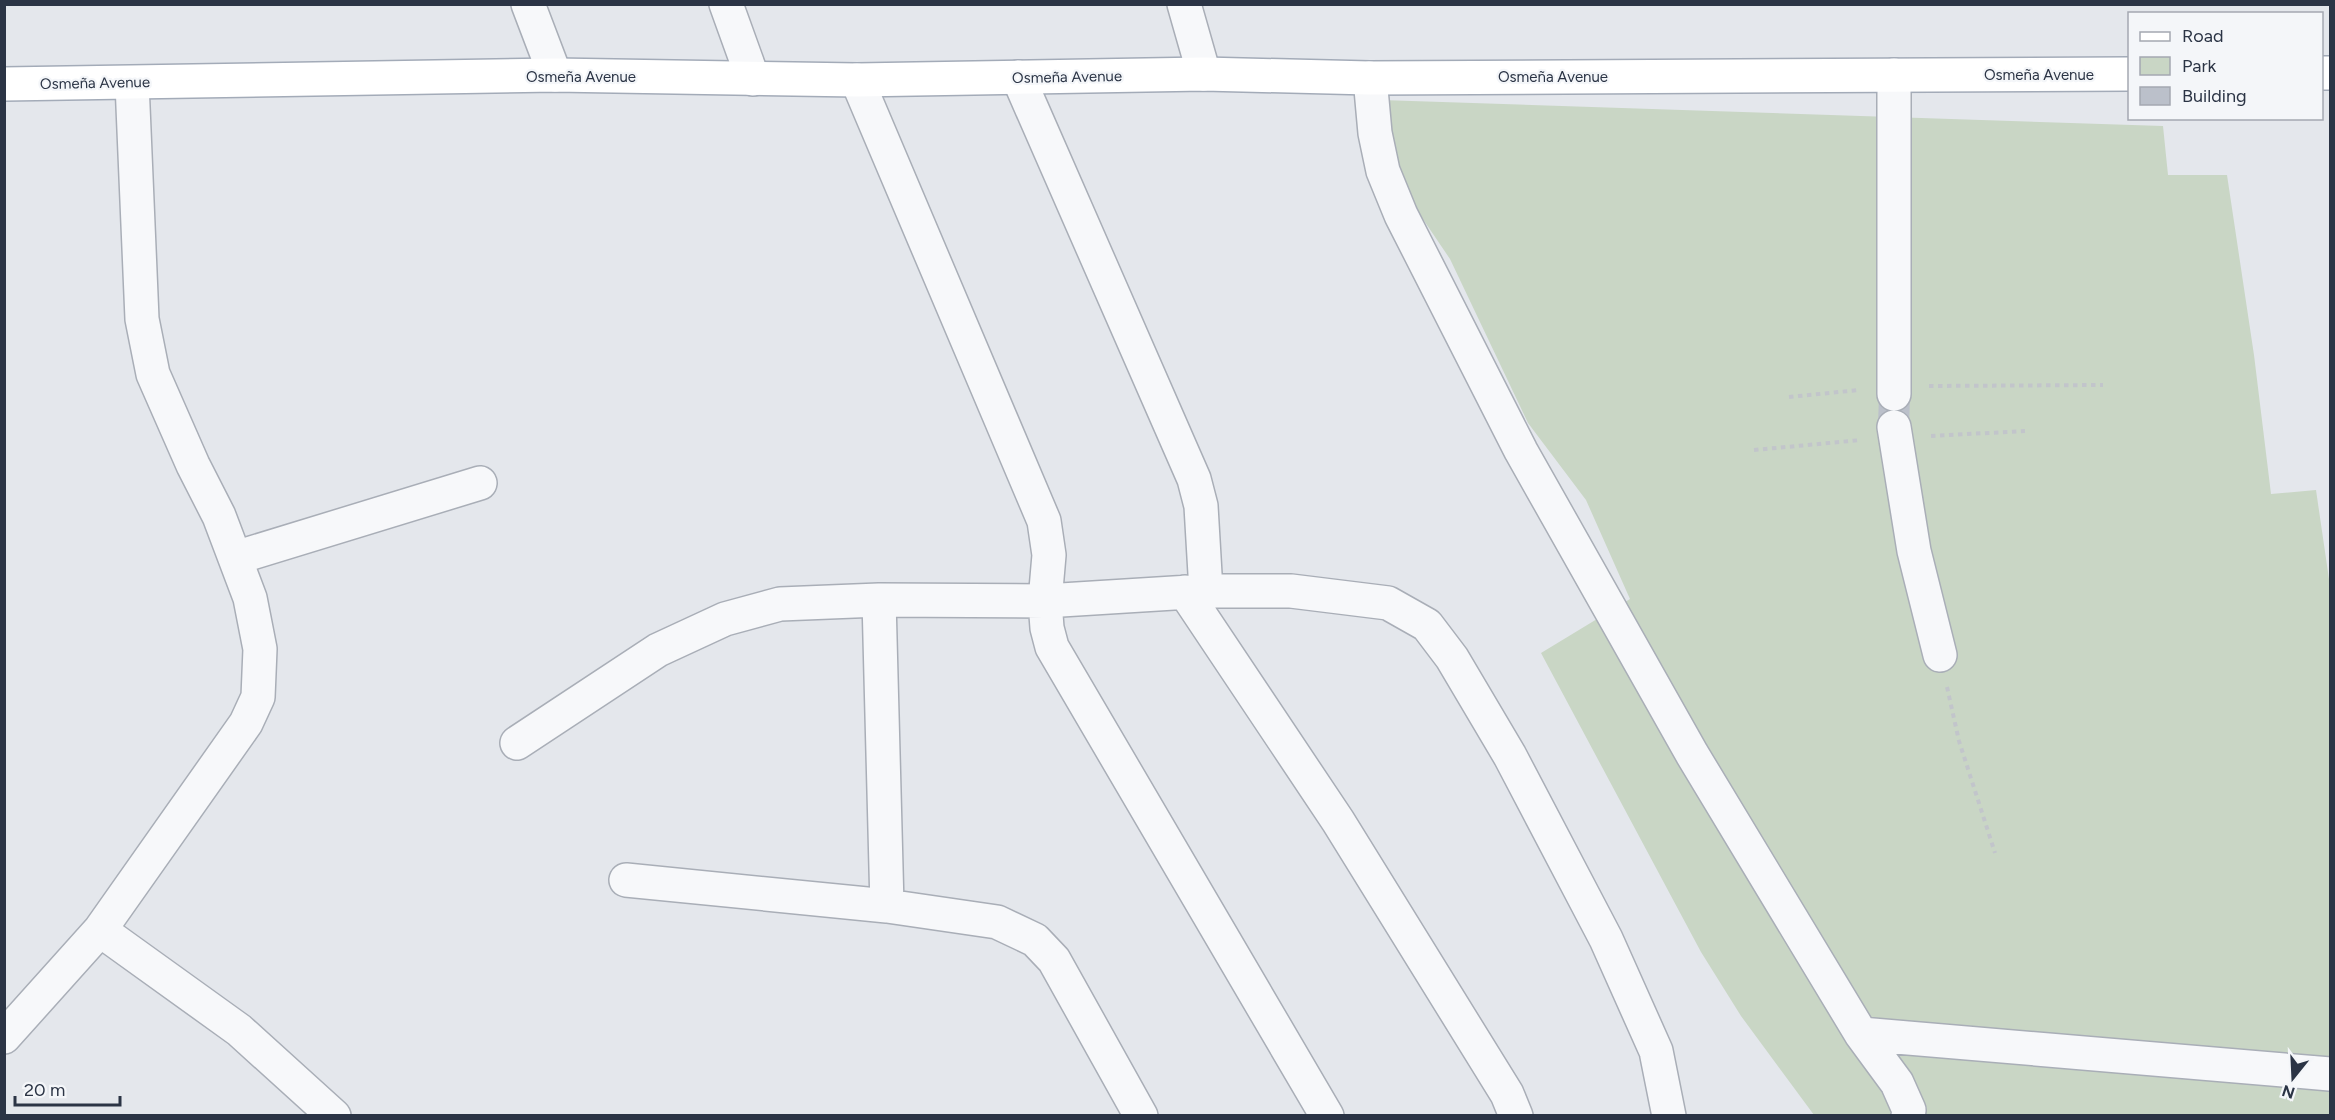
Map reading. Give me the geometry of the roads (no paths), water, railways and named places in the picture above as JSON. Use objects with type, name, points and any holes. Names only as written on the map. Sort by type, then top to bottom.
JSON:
[{"type":"main road","name":"Osmeña Avenue","points":[[4,84],[555,75],[857,80],[1204,74],[1370,78],[2128,74]]},
{"type":"street","points":[[528,4],[555,75]]},
{"type":"street","points":[[726,4],[753,79]]},
{"type":"street","points":[[1184,4],[1204,74]]},
{"type":"street","points":[[1894,75],[1894,390]]},
{"type":"street","points":[[1018,77],[1194,479],[1201,506],[1196,591],[1507,1094],[1516,1116]]},
{"type":"street","points":[[1370,78],[1375,133],[1383,171],[1401,214],[1516,441],[1692,754],[1861,1034],[1898,1083],[1911,1114]]},
{"type":"street","points":[[857,80],[1044,521],[1049,555],[1045,601],[1047,628],[1052,647],[1065,673],[1327,1116]]},
{"type":"street","points":[[4,1037],[100,930],[246,723],[258,697],[260,649],[250,598],[235,558],[153,374],[142,319],[132,83]]},
{"type":"street","points":[[1895,432],[1914,551],[1940,655]]},
{"type":"street","points":[[235,558],[480,483]]},
{"type":"street","points":[[517,743],[658,650],[725,619],[780,603],[879,600],[1045,601],[1196,591],[1291,591],[1371,599],[1388,603],[1427,626],[1452,658],[1510,756],[1605,939],[1656,1051],[1670,1116]]},
{"type":"street","points":[[879,600],[887,906]]},
{"type":"street","points":[[626,880],[887,906],[997,922],[1035,940],[1054,960],[1141,1116]]},
{"type":"street","points":[[100,930],[239,1030],[334,1116]]},
{"type":"street","points":[[1861,1034],[2331,1074]]}]
